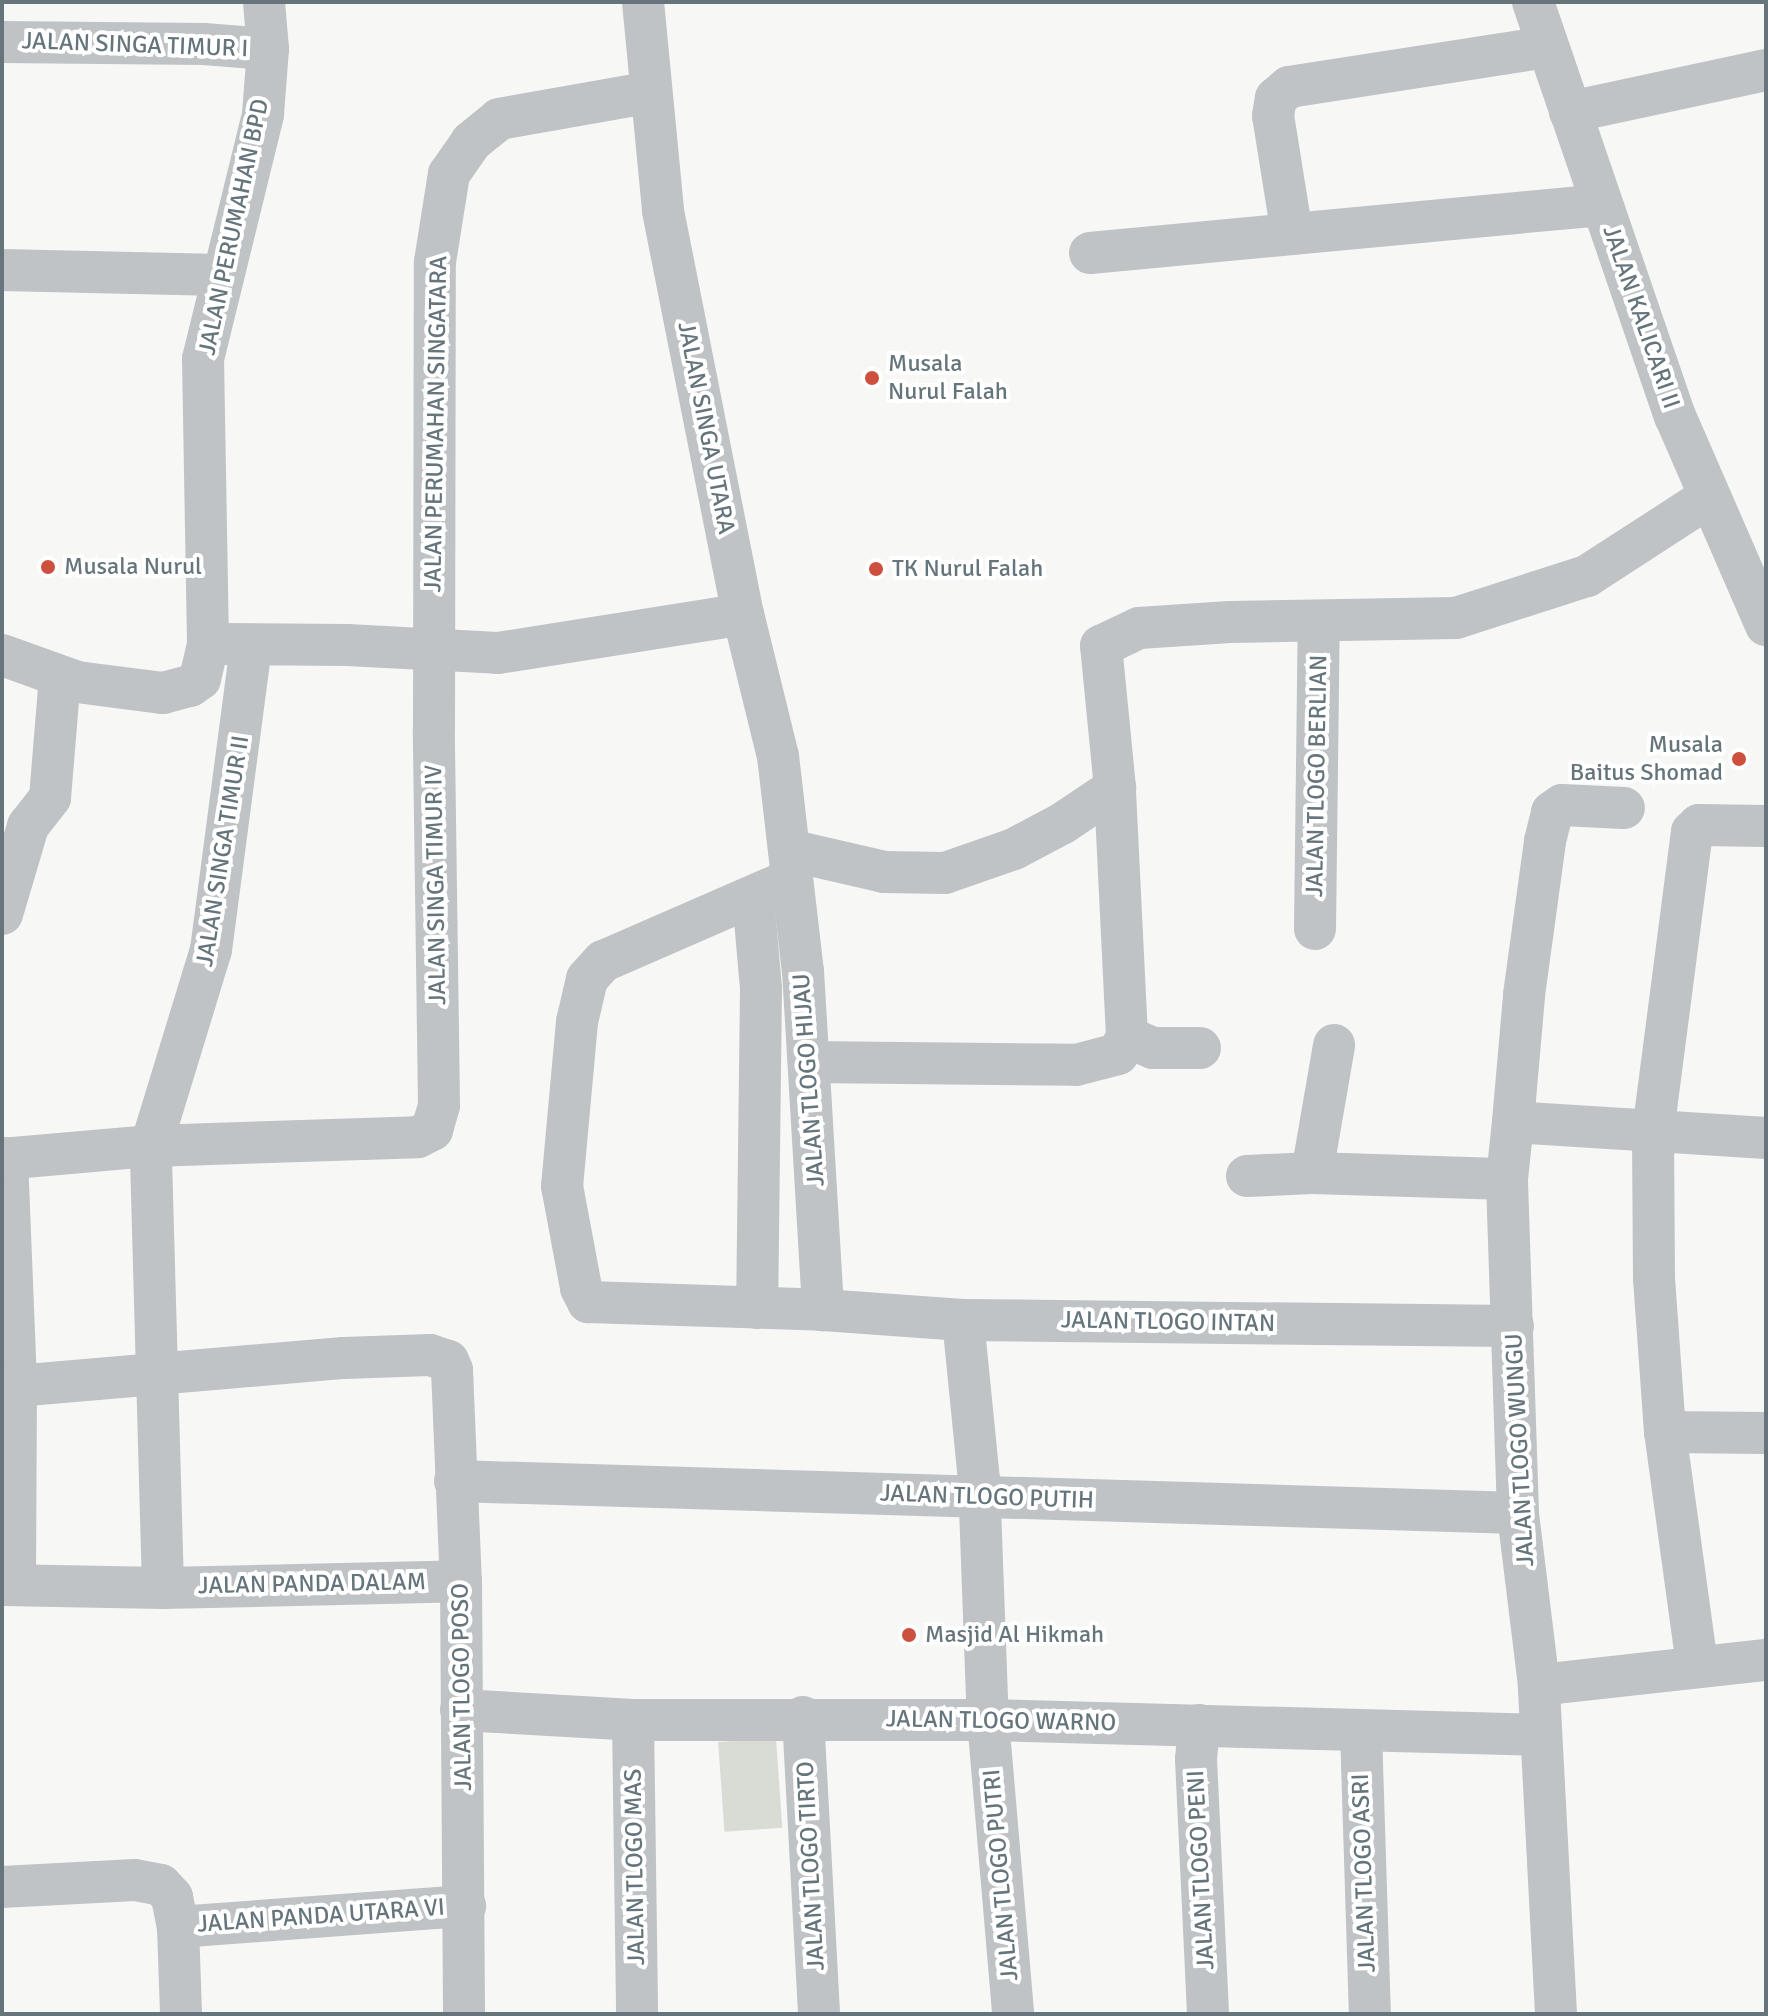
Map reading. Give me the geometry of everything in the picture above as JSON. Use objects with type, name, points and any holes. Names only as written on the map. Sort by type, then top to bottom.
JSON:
[{"type":"street","name":"JALAN PERUMAHAN BPD","points":[[60,677],[163,693],[190,686],[200,679],[208,644],[203,359],[221,275],[263,114],[268,49],[264,2]]},
{"type":"street","name":"JALAN SINGA UTARA","points":[[643,2],[663,211],[743,614],[778,756],[790,865]]},
{"type":"street","name":"JALAN KALICARI II","points":[[1533,2],[1675,416],[1766,625]]},
{"type":"street","name":"JALAN SINGA TIMUR I","points":[[2,42],[204,44],[268,49]]},
{"type":"street","points":[[1292,234],[1273,116],[1276,98],[1289,87],[1548,47]]},
{"type":"street","points":[[1570,112],[1766,70]]},
{"type":"street","name":"JALAN PERUMAHAN SINGATARA","points":[[434,649],[435,262],[449,174],[471,142],[499,119],[635,95]]},
{"type":"street","points":[[1090,253],[1602,205]]},
{"type":"street","points":[[2,270],[221,275]]},
{"type":"street","points":[[809,1062],[1076,1065],[1118,1054],[1127,1037],[1115,788],[1101,646],[1139,628],[1456,618],[1587,576],[1709,497]]},
{"type":"street","points":[[208,644],[249,672],[434,649],[498,653],[743,614]]},
{"type":"street","name":"JALAN TLOGO BERLIAN","points":[[1315,929],[1319,622]]},
{"type":"street","name":"JALAN SINGA TIMUR IV","points":[[434,649],[437,1122]]},
{"type":"street","points":[[2,655],[60,677],[50,798],[15,826],[2,914]]},
{"type":"street","name":"JALAN SINGA TIMUR II","points":[[151,1146],[211,950],[249,672]]},
{"type":"street","points":[[757,1308],[761,989],[753,897],[790,865],[945,873],[1014,849],[1063,823],[1115,788]]},
{"type":"street","name":"JALAN TLOGO WUNGU","points":[[1556,2014],[1539,1685],[1518,1513],[1507,1179],[1524,995],[1545,841],[1552,812],[1558,806],[1568,805],[1624,808]]},
{"type":"street","points":[[1697,1665],[1665,1432],[1654,1279],[1653,1132],[1692,832],[1699,825],[1766,826]]},
{"type":"street","name":"JALAN TLOGO HIJAU","points":[[790,865],[809,1062],[823,1310]]},
{"type":"street","name":"JALAN TLOGO INTAN","points":[[753,897],[603,961],[587,979],[577,1022],[562,1186],[581,1288],[588,1302],[823,1310],[963,1320],[1513,1326]]},
{"type":"street","points":[[1127,1037],[1153,1048],[1200,1048]]},
{"type":"street","points":[[1312,1173],[1334,1045]]},
{"type":"street","name":"JALAN PANDA DALAM","points":[[437,1122],[432,1130],[418,1137],[151,1146],[5,1158],[16,1386],[9,1585],[163,1588],[461,1581]]},
{"type":"street","points":[[1513,1122],[1766,1138]]},
{"type":"street","name":"JALAN PANDA DALAM","points":[[151,1146],[163,1588]]},
{"type":"street","points":[[1247,1176],[1312,1173],[1507,1179]]},
{"type":"street","name":"JALAN TLOGO PUTRI","points":[[963,1320],[979,1496],[988,1720],[1013,2014]]},
{"type":"street","name":"JALAN TLOGO POSO","points":[[159,1374],[373,1357],[430,1355],[448,1361],[452,1370],[461,1581],[464,2014]]},
{"type":"street","points":[[16,1386],[159,1374]]},
{"type":"street","points":[[1665,1432],[1766,1433]]},
{"type":"street","name":"JALAN TLOGO PUTIH","points":[[455,1481],[1518,1513]]},
{"type":"street","points":[[1539,1685],[1697,1665],[1766,1660]]},
{"type":"street","name":"JALAN TLOGO WARNO","points":[[461,1710],[633,1720],[803,1717],[988,1720],[1541,1735]]},
{"type":"street","name":"JALAN TLOGO TIRTO","points":[[803,1717],[819,2014]]},
{"type":"street","name":"JALAN TLOGO MAS","points":[[633,1720],[637,2014]]},
{"type":"street","name":"JALAN TLOGO PENI","points":[[1199,1725],[1196,1759],[1208,2014]]},
{"type":"street","name":"JALAN TLOGO ASRI","points":[[1361,1731],[1370,2014]]},
{"type":"street","points":[[2,1887],[135,1880],[161,1885],[173,1909],[181,2014]]},
{"type":"street","name":"JALAN PANDA UTARA VI","points":[[173,1909],[465,1906]]},
{"type":"shaded area","points":[[776,1738],[782,1828],[724,1832],[718,1742]]},
{"type":"place","name":"Musala Nurul Falah","points":[[872,378]]},
{"type":"place","name":"Musala Nurul","points":[[48,567]]},
{"type":"place","name":"TK Nurul Falah","points":[[876,569]]},
{"type":"place","name":"Musala Baitus Shomad","points":[[1739,759]]},
{"type":"place","name":"Masjid Al Hikmah","points":[[909,1635]]}]
